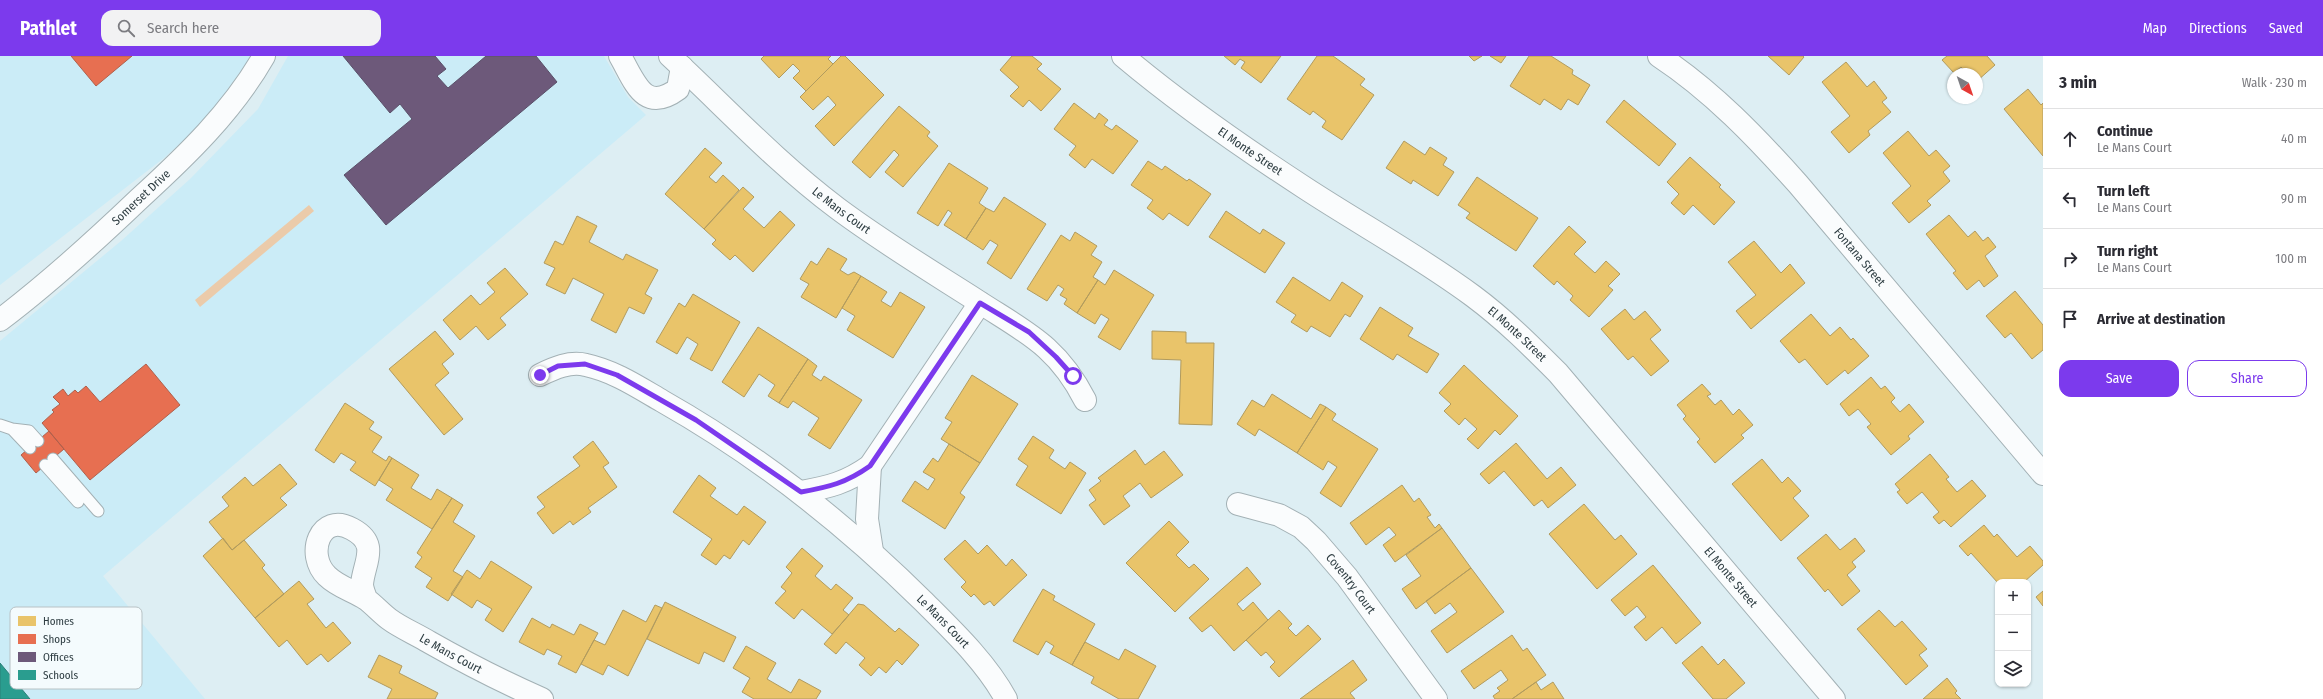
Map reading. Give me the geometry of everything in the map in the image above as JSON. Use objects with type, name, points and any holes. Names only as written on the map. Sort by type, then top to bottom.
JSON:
[{"type":"street","name":"Somerset Drive","points":[[0,320],[94,242],[186,155],[230,106],[264,56]]},
{"type":"street","points":[[620,56],[641,92],[653,99],[666,97],[678,89],[676,62]]},
{"type":"street","name":"El Monte Street","points":[[1123,56],[1218,129],[1305,188],[1473,296],[1515,330],[1558,373],[1834,699]]},
{"type":"street","name":"Fontana Street","points":[[1660,56],[1687,74],[1764,146],[2043,474]]},
{"type":"street","name":"Le Mans Court","points":[[676,62],[785,166],[838,209],[980,303],[1029,332],[1056,357],[1073,376],[1085,400]]},
{"type":"street","points":[[801,492],[829,487],[851,479],[870,466],[980,303]]},
{"type":"street","name":"Le Mans Court","points":[[540,375],[558,366],[585,364],[617,375],[696,420],[801,492],[872,551],[939,617],[987,671],[1006,699]]},
{"type":"street","points":[[870,466],[867,496],[867,519],[872,551]]},
{"type":"street","name":"Coventry Court","points":[[1238,504],[1279,515],[1301,527],[1316,541],[1347,577],[1436,699]]},
{"type":"street","name":"Le Mans Court","points":[[366,599],[390,620],[462,660],[542,699]]},
{"type":"lane","points":[[0,425],[12,429],[34,444]]},
{"type":"lane","points":[[78,502],[49,462],[98,511]]},
{"type":"shaded area","points":[[0,56],[252,56],[202,124],[164,158],[0,285]]},
{"type":"shaded area","points":[[288,56],[604,56],[628,97],[646,115],[103,576],[129,607],[10,607],[10,689],[142,689],[142,623],[205,699],[0,699],[0,341],[121,241],[190,179],[258,109]]},
{"type":"shaded area","points":[[309,205],[314,211],[200,307],[195,300]]},
{"type":"building: Homes","points":[[764,56],[831,56],[828,59],[833,64],[806,91],[793,78],[800,71],[793,64],[779,78],[761,59]]},
{"type":"building: Homes","points":[[841,56],[845,56],[884,95],[834,146],[815,126],[836,105],[828,96],[813,110],[800,97]]},
{"type":"building: Homes","points":[[1012,56],[1032,56],[1042,64],[1037,69],[1061,89],[1041,111],[1029,100],[1023,107],[1010,96],[1019,87],[1000,70]]},
{"type":"building: Homes","points":[[1224,56],[1281,56],[1261,83],[1241,68],[1245,62],[1240,59],[1235,65]]},
{"type":"building: Homes","points":[[1317,56],[1333,56],[1365,79],[1360,85],[1374,95],[1342,140],[1322,127],[1326,121],[1313,111],[1310,115],[1287,99]]},
{"type":"building: Homes","points":[[1469,56],[1482,56],[1474,61]]},
{"type":"building: Homes","points":[[1490,56],[1506,56],[1501,63]]},
{"type":"building: Homes","points":[[1529,56],[1551,56],[1573,70],[1572,74],[1590,85],[1578,105],[1568,99],[1561,110],[1544,99],[1540,105],[1510,86]]},
{"type":"building: Homes","points":[[1768,56],[1803,56],[1804,57],[1789,75]]},
{"type":"building: Homes","points":[[1947,56],[1987,56],[1995,65],[1983,76],[1983,68],[1949,68],[1942,60]]},
{"type":"building: Homes","points":[[1846,62],[1867,87],[1874,81],[1887,98],[1882,102],[1891,112],[1868,131],[1870,135],[1849,153],[1831,132],[1850,116],[1822,82]]},
{"type":"building: Homes","points":[[2028,89],[2041,105],[2043,103],[2043,156],[2004,109]]},
{"type":"building: Homes","points":[[1624,100],[1676,144],[1659,166],[1606,122]]},
{"type":"building: Homes","points":[[1074,103],[1095,119],[1099,113],[1108,120],[1104,125],[1112,130],[1116,125],[1138,141],[1113,174],[1092,159],[1085,168],[1069,155],[1076,146],[1054,129]]},
{"type":"building: Homes","points":[[899,106],[930,132],[927,136],[938,146],[903,187],[885,172],[899,155],[894,150],[870,178],[852,162]]},
{"type":"building: Homes","points":[[1908,131],[1929,156],[1936,150],[1950,166],[1943,172],[1950,181],[1927,201],[1931,205],[1909,223],[1892,203],[1911,186],[1883,153]]},
{"type":"building: Homes","points":[[1404,141],[1425,155],[1430,147],[1447,158],[1443,165],[1454,172],[1438,196],[1413,180],[1411,184],[1386,168]]},
{"type":"building: Homes","points":[[705,148],[722,163],[709,177],[716,183],[723,175],[739,190],[704,229],[665,194]]},
{"type":"building: Homes","points":[[1690,157],[1721,185],[1719,187],[1735,202],[1714,225],[1693,205],[1684,215],[1671,203],[1679,194],[1667,182]]},
{"type":"building: Homes","points":[[1148,161],[1162,170],[1165,166],[1187,181],[1189,179],[1211,194],[1188,226],[1169,213],[1163,220],[1147,208],[1153,200],[1131,185]]},
{"type":"building: Homes","points":[[949,163],[988,188],[979,203],[986,208],[966,239],[944,225],[952,213],[948,210],[938,226],[917,213]]},
{"type":"building: Homes","points":[[1477,177],[1538,218],[1516,251],[1466,218],[1470,213],[1458,205]]},
{"type":"building: Homes","points":[[743,187],[754,197],[743,209],[764,228],[780,211],[795,225],[753,272],[735,255],[730,260],[712,244],[716,240],[704,229]]},
{"type":"building: Homes","points":[[1004,197],[1046,224],[1011,279],[987,263],[998,245],[990,240],[983,250],[966,239],[986,208],[994,212]]},
{"type":"building: Homes","points":[[1226,211],[1260,234],[1263,229],[1285,243],[1265,273],[1209,237]]},
{"type":"building: Homes","points":[[1949,215],[1968,237],[1975,231],[1983,241],[1988,237],[1996,247],[1985,256],[1998,276],[1984,287],[1979,280],[1967,290],[1953,273],[1956,271],[1926,234]]},
{"type":"building: Homes","points":[[577,216],[597,226],[589,242],[623,260],[626,254],[658,270],[645,294],[652,298],[644,314],[629,307],[616,333],[591,320],[604,294],[573,278],[565,294],[546,285],[555,268],[544,263],[555,241],[563,245]]},
{"type":"building: Homes","points":[[1569,226],[1586,242],[1574,254],[1595,273],[1606,261],[1620,274],[1608,286],[1613,290],[1589,317],[1570,300],[1573,296],[1557,281],[1554,285],[1533,266]]},
{"type":"building: Homes","points":[[1075,232],[1097,246],[1091,255],[1102,262],[1093,277],[1098,280],[1077,313],[1064,304],[1067,299],[1060,295],[1064,289],[1058,285],[1047,301],[1027,289],[1061,235],[1070,241]]},
{"type":"building: Homes","points":[[1754,241],[1781,273],[1790,264],[1805,283],[1751,329],[1736,311],[1756,295],[1728,262]]},
{"type":"building: Homes","points":[[828,248],[847,259],[840,270],[848,275],[854,272],[861,276],[836,318],[801,297],[809,284],[800,279],[811,261],[817,265]]},
{"type":"building: Homes","points":[[505,268],[528,294],[500,318],[506,325],[488,340],[476,326],[460,340],[443,320],[471,295],[480,305],[495,292],[487,283]]},
{"type":"building: Homes","points":[[1114,270],[1154,295],[1120,350],[1098,337],[1109,319],[1101,314],[1095,324],[1077,313],[1098,280],[1105,285]]},
{"type":"building: Homes","points":[[861,276],[887,292],[881,301],[891,307],[900,292],[925,307],[893,358],[847,330],[855,316],[842,308]]},
{"type":"building: Homes","points":[[1293,277],[1330,301],[1342,282],[1363,296],[1350,317],[1345,314],[1330,337],[1311,326],[1307,332],[1291,322],[1296,315],[1276,302]]},
{"type":"building: Homes","points":[[2015,291],[2043,325],[2043,350],[2032,359],[2011,333],[2005,338],[1986,316]]},
{"type":"building: Homes","points":[[693,294],[740,322],[712,371],[690,359],[698,344],[687,337],[677,354],[656,342],[679,303],[685,307]]},
{"type":"building: Homes","points":[[1380,307],[1413,328],[1408,336],[1439,354],[1427,373],[1397,354],[1393,360],[1360,339]]},
{"type":"building: Homes","points":[[1625,309],[1634,320],[1645,311],[1661,330],[1650,339],[1669,361],[1651,376],[1633,356],[1628,360],[1601,329]]},
{"type":"building: Homes","points":[[1811,314],[1830,336],[1840,327],[1851,340],[1853,338],[1869,356],[1848,374],[1845,370],[1827,385],[1805,359],[1799,363],[1780,341]]},
{"type":"building: Homes","points":[[758,327],[808,359],[779,403],[768,396],[775,385],[759,374],[744,397],[722,382]]},
{"type":"building: Homes","points":[[435,331],[454,354],[442,364],[449,373],[435,385],[463,419],[444,435],[389,369]]},
{"type":"building: Homes","points":[[1152,331],[1186,332],[1186,343],[1214,343],[1212,425],[1179,424],[1181,360],[1152,359]]},
{"type":"building: Homes","points":[[808,359],[817,366],[812,375],[821,381],[824,376],[862,400],[830,449],[808,435],[819,418],[793,401],[788,408],[779,403]]},
{"type":"building: Homes","points":[[1464,365],[1518,416],[1500,435],[1495,430],[1478,449],[1467,439],[1477,429],[1465,418],[1459,425],[1444,411],[1451,404],[1439,393]]},
{"type":"building: Homes","points":[[972,375],[1018,404],[980,463],[941,439],[952,422],[945,418]]},
{"type":"building: Homes","points":[[1871,377],[1881,389],[1885,386],[1895,398],[1891,402],[1900,412],[1909,404],[1924,422],[1908,436],[1910,439],[1891,455],[1867,427],[1871,424],[1858,409],[1849,416],[1840,404]]},
{"type":"building: Homes","points":[[1702,384],[1711,394],[1707,396],[1715,405],[1721,400],[1733,415],[1739,409],[1753,425],[1741,435],[1744,438],[1715,463],[1697,442],[1700,439],[1683,419],[1686,416],[1677,405]]},
{"type":"building: Homes","points":[[1272,394],[1311,419],[1320,404],[1326,407],[1297,453],[1259,429],[1255,436],[1237,424],[1252,400],[1264,407]]},
{"type":"building: Homes","points":[[345,403],[374,422],[369,429],[382,437],[372,452],[386,461],[389,456],[392,458],[375,486],[350,470],[356,462],[341,453],[334,463],[315,450]]},
{"type":"building: Homes","points":[[1326,407],[1336,414],[1332,420],[1378,449],[1341,507],[1320,493],[1337,467],[1328,461],[1323,470],[1297,453]]},
{"type":"building: Homes","points":[[1033,436],[1054,450],[1049,458],[1065,469],[1070,462],[1086,473],[1061,514],[1016,485],[1028,466],[1018,459]]},
{"type":"building: Homes","points":[[593,441],[609,463],[603,467],[617,487],[588,508],[591,512],[573,525],[570,521],[553,534],[537,513],[545,507],[537,497],[580,466],[573,457]]},
{"type":"building: Homes","points":[[1516,443],[1547,479],[1561,467],[1576,485],[1548,508],[1542,500],[1534,506],[1504,471],[1489,484],[1480,474]]},
{"type":"building: Homes","points":[[949,444],[980,463],[960,493],[965,497],[945,529],[902,501],[915,481],[928,490],[935,479],[923,472],[933,458],[938,462]]},
{"type":"building: Homes","points":[[1135,450],[1145,465],[1164,451],[1183,475],[1151,498],[1140,483],[1123,496],[1130,506],[1104,525],[1089,505],[1096,500],[1089,490],[1101,481],[1098,478]]},
{"type":"building: Homes","points":[[1930,454],[1949,477],[1946,479],[1957,492],[1972,480],[1986,496],[1951,527],[1944,520],[1939,524],[1933,517],[1939,512],[1922,492],[1907,504],[1897,492],[1900,490],[1895,484]]},
{"type":"building: Homes","points":[[392,458],[419,475],[411,488],[431,500],[437,489],[452,498],[432,529],[386,500],[393,489],[379,480]]},
{"type":"building: Homes","points":[[1762,459],[1782,483],[1788,477],[1801,491],[1793,498],[1809,516],[1781,541],[1732,484]]},
{"type":"building: Homes","points":[[280,464],[297,484],[280,498],[287,505],[232,550],[209,522],[229,506],[222,497],[245,477],[253,486]]},
{"type":"building: Homes","points":[[699,475],[716,488],[710,496],[737,515],[744,506],[766,522],[749,545],[743,540],[730,559],[724,555],[716,565],[701,555],[712,539],[673,512]]},
{"type":"building: Homes","points":[[1402,485],[1414,502],[1419,498],[1431,515],[1427,517],[1435,528],[1439,524],[1442,528],[1395,562],[1383,545],[1396,535],[1389,527],[1366,545],[1350,523]]},
{"type":"building: Homes","points":[[452,498],[463,505],[453,522],[475,536],[453,571],[463,577],[448,601],[426,587],[432,578],[415,567],[422,557],[417,553]]},
{"type":"building: Homes","points":[[1584,504],[1615,540],[1621,535],[1637,554],[1597,589],[1549,534]]},
{"type":"building: Homes","points":[[1169,521],[1189,542],[1176,555],[1189,568],[1194,564],[1209,579],[1175,612],[1126,563]]},
{"type":"building: Homes","points":[[1984,525],[1994,537],[1997,534],[2017,557],[2030,546],[2043,561],[2043,565],[2027,579],[1995,580],[1971,553],[1968,556],[1959,546]]},
{"type":"building: Homes","points":[[1442,528],[1471,568],[1416,609],[1402,589],[1421,576],[1406,555]]},
{"type":"building: Homes","points":[[1826,534],[1840,550],[1855,538],[1865,551],[1852,562],[1856,567],[1847,575],[1860,591],[1842,606],[1828,589],[1825,592],[1797,558]]},
{"type":"building: Homes","points":[[223,538],[232,550],[244,540],[265,565],[262,568],[284,594],[255,618],[203,556]]},
{"type":"building: Homes","points":[[965,540],[978,554],[987,545],[1006,566],[1012,559],[1027,575],[994,606],[990,601],[984,605],[974,594],[971,597],[961,587],[966,582],[944,559]]},
{"type":"building: Homes","points":[[802,548],[823,566],[815,576],[831,590],[836,584],[853,598],[843,610],[849,615],[832,634],[802,609],[794,619],[775,603],[786,591],[781,587],[792,573],[786,567]]},
{"type":"building: Homes","points":[[491,561],[532,587],[503,632],[485,620],[492,609],[477,600],[472,608],[451,594],[467,570],[480,579]]},
{"type":"building: Homes","points":[[1653,565],[1701,623],[1676,644],[1662,627],[1646,641],[1634,627],[1646,617],[1637,606],[1625,616],[1611,600]]},
{"type":"building: Homes","points":[[1247,567],[1261,584],[1237,604],[1243,611],[1253,602],[1268,620],[1234,651],[1211,625],[1202,632],[1189,618]]},
{"type":"building: Homes","points":[[1471,568],[1504,612],[1447,653],[1431,631],[1457,612],[1450,603],[1435,614],[1426,601]]},
{"type":"building: Homes","points":[[299,581],[314,599],[307,604],[326,628],[333,622],[351,643],[328,662],[321,654],[307,665],[287,640],[279,647],[255,618]]},
{"type":"building: Homes","points":[[1043,589],[1055,596],[1053,600],[1095,624],[1072,665],[1050,653],[1054,646],[1046,641],[1038,655],[1013,641]]},
{"type":"building: Homes","points":[[2043,591],[2043,606],[2036,597]]},
{"type":"building: Homes","points":[[665,602],[736,637],[724,662],[704,652],[699,664],[647,639]]},
{"type":"building: Homes","points":[[858,604],[864,605],[895,632],[899,628],[919,645],[902,665],[897,660],[886,673],[879,667],[871,676],[859,665],[865,658],[846,642],[836,654],[824,644]]},
{"type":"building: Homes","points":[[655,605],[662,608],[628,676],[608,665],[603,675],[581,664],[594,640],[605,645],[623,610],[646,622]]},
{"type":"building: Homes","points":[[1279,610],[1292,624],[1288,628],[1296,636],[1308,625],[1321,639],[1279,677],[1270,667],[1275,662],[1266,652],[1261,656],[1246,640]]},
{"type":"building: Homes","points":[[1879,610],[1895,627],[1902,621],[1927,649],[1919,655],[1928,666],[1906,685],[1857,629]]},
{"type":"building: Homes","points":[[532,618],[550,628],[552,624],[574,635],[580,624],[598,633],[576,673],[558,664],[562,656],[547,649],[544,655],[519,642]]},
{"type":"building: Homes","points":[[1512,635],[1523,651],[1527,648],[1546,675],[1512,699],[1495,699],[1493,696],[1500,691],[1497,688],[1508,680],[1501,670],[1474,689],[1461,671]]},
{"type":"building: Homes","points":[[1085,642],[1119,660],[1125,649],[1156,666],[1138,699],[1119,699],[1091,683],[1094,677],[1072,665]]},
{"type":"building: Homes","points":[[746,646],[776,663],[767,679],[791,693],[799,679],[821,691],[816,699],[754,699],[742,692],[750,678],[733,668]]},
{"type":"building: Homes","points":[[1702,646],[1718,665],[1724,659],[1745,683],[1726,699],[1713,699],[1682,663]]},
{"type":"building: Homes","points":[[379,655],[402,666],[399,673],[438,693],[435,699],[387,699],[392,689],[368,677]]},
{"type":"building: Homes","points":[[1353,660],[1367,680],[1350,693],[1355,699],[1300,699]]},
{"type":"building: Homes","points":[[1947,678],[1957,691],[1955,693],[1961,699],[1923,699]]},
{"type":"building: Homes","points":[[1536,682],[1541,690],[1553,682],[1564,699],[1512,699]]},
{"type":"building: Shops","points":[[71,56],[132,56],[96,86]]},
{"type":"building: Shops","points":[[146,364],[180,405],[90,480],[42,423],[54,412],[52,410],[60,404],[53,397],[63,389],[68,396],[75,390],[78,393],[86,386],[100,402]]},
{"type":"building: Shops","points":[[49,431],[64,449],[36,473],[21,455]]},
{"type":"building: Offices","points":[[343,56],[435,56],[446,69],[437,76],[448,88],[486,56],[536,56],[557,82],[386,225],[344,175],[412,119],[400,104],[390,113]]},
{"type":"building: Schools","points":[[0,663],[10,675],[10,689],[22,689],[30,699],[0,699]]},
{"type":"route","points":[[540,375],[558,366],[585,364],[617,375],[696,420],[739,448],[801,492],[829,487],[851,479],[870,466],[980,303],[1029,332],[1056,357],[1073,376]]}]
